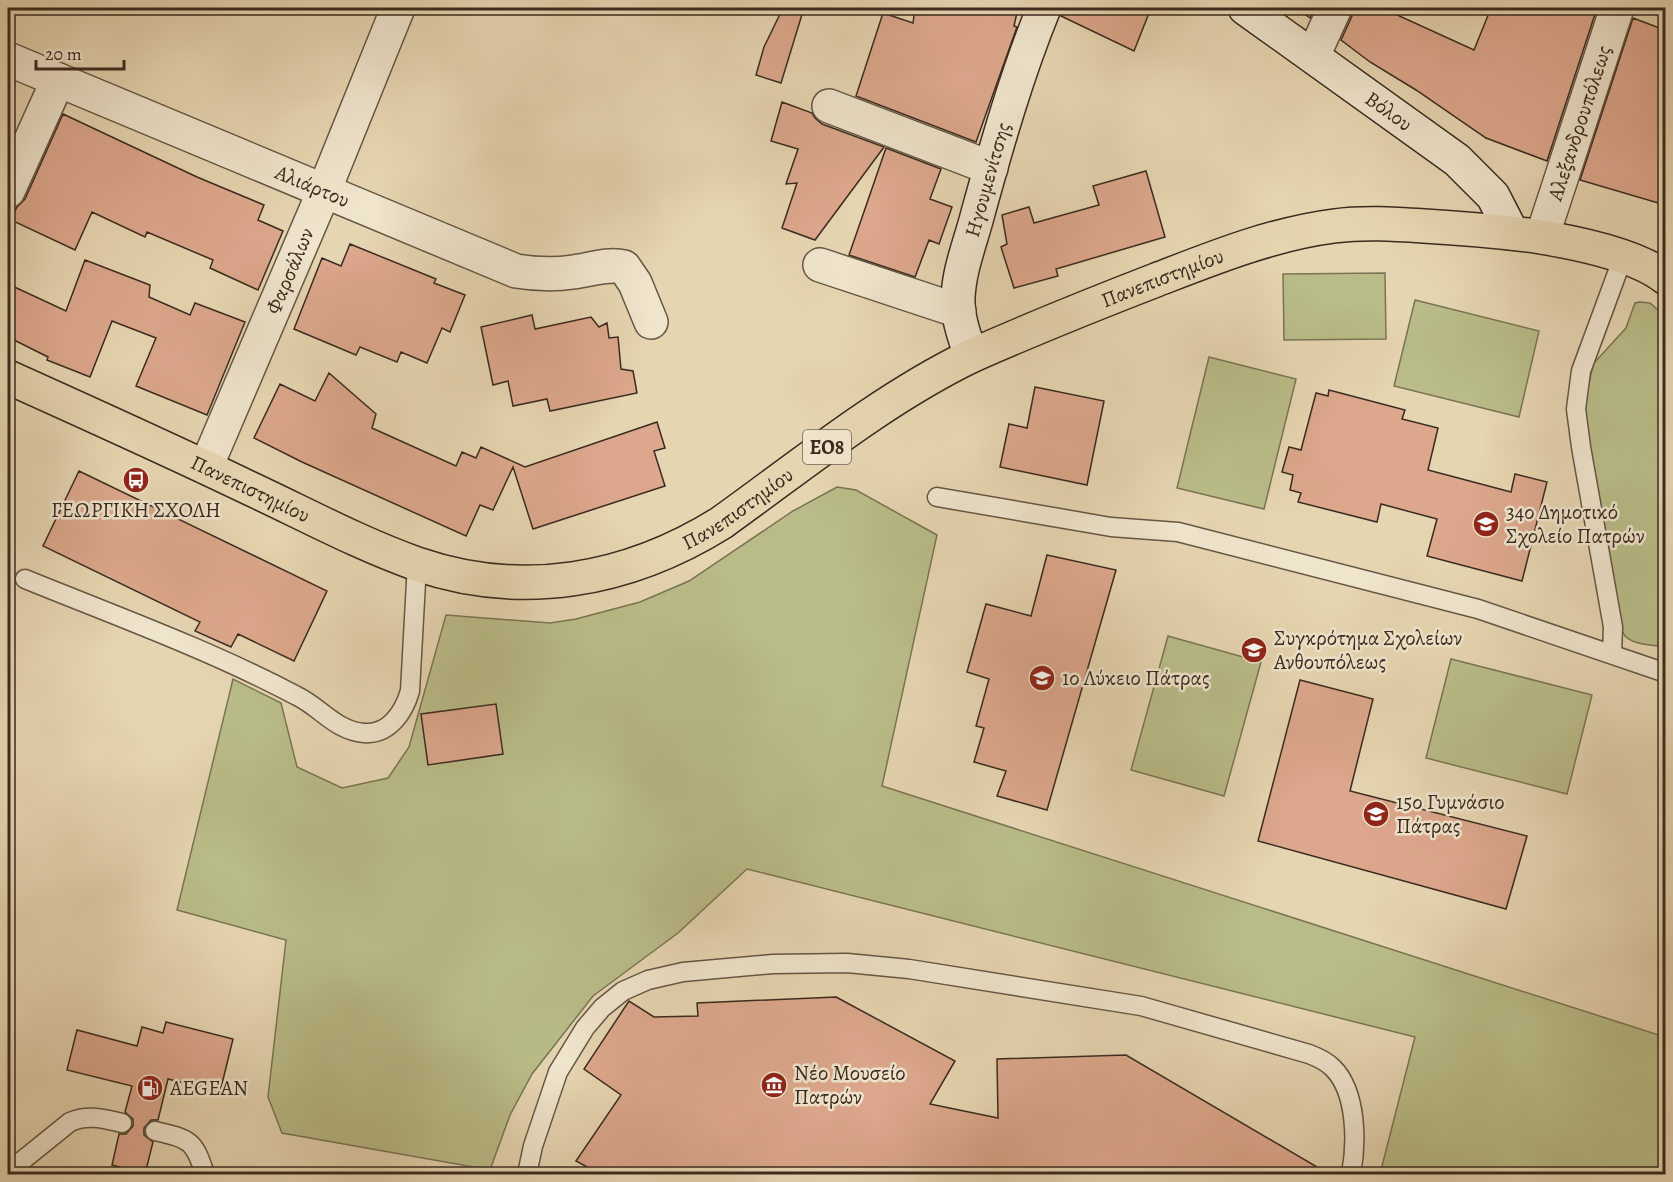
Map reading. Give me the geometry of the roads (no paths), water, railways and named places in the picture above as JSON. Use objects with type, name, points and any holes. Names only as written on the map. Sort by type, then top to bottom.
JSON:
[{"type":"main road","name":"Πανεπιστημίου","points":[[8,377],[206,467],[378,549],[417,564],[482,580],[548,583],[630,566],[677,548],[712,529],[883,407],[971,356],[1172,274],[1256,244],[1336,226],[1374,224],[1527,235],[1623,257],[1650,267],[1665,278]]},
{"type":"street","name":"Φαρσάλων","points":[[206,467],[324,191],[398,8]]},
{"type":"street","name":"Ηγουμενίτσης","points":[[971,356],[958,311],[960,278],[1023,62],[1044,8]]},
{"type":"street","name":"Βόλου","points":[[1245,8],[1424,135],[1480,181],[1527,235]]},
{"type":"street","points":[[1312,56],[1335,8]]},
{"type":"street","name":"Αλεξανδρουπόλεως","points":[[1527,235],[1617,8]]},
{"type":"street","name":"Αλιάρτου","points":[[8,59],[516,271],[558,274],[606,267],[624,267],[635,283],[651,322]]},
{"type":"street","points":[[8,190],[58,80]]},
{"type":"street","points":[[829,106],[991,168]]},
{"type":"street","points":[[820,265],[958,311]]},
{"type":"lane","points":[[1612,654],[1613,627],[1579,440],[1576,409],[1581,371],[1623,257]]},
{"type":"lane","points":[[937,497],[1111,527],[1178,532],[1478,609],[1665,673]]},
{"type":"lane","points":[[24,579],[239,667],[302,698],[335,723],[351,731],[366,733],[381,730],[389,725],[396,720],[406,705],[410,691],[417,564]]},
{"type":"lane","points":[[526,1174],[558,1072],[585,1028],[612,999],[648,980],[683,972],[772,964],[847,963],[931,972],[1141,1006],[1321,1059],[1333,1068],[1342,1081],[1348,1098],[1354,1125],[1354,1156],[1351,1174]]},
{"type":"lane","points":[[8,1172],[78,1118],[94,1117],[122,1123]]},
{"type":"lane","points":[[155,1131],[184,1139],[191,1144],[196,1150],[205,1174]]},
{"type":"place","name":"ΓΕΩΡΓΙΚΗ ΣΧΟΛΗ","points":[[136,480]]},
{"type":"place","name":"34ο Δημοτικό Σχολείο Πατρών","points":[[1486,524]]},
{"type":"place","name":"Συγκρότημα Σχολείων Ανθουπόλεως","points":[[1254,650]]},
{"type":"place","name":"1ο Λύκειο Πάτρας","points":[[1042,678]]},
{"type":"place","name":"15ο Γυμνάσιο Πάτρας","points":[[1376,814]]},
{"type":"place","name":"Νέο Μουσείο Πατρών","points":[[774,1085]]},
{"type":"place","name":"AEGEAN","points":[[150,1088]]}]
